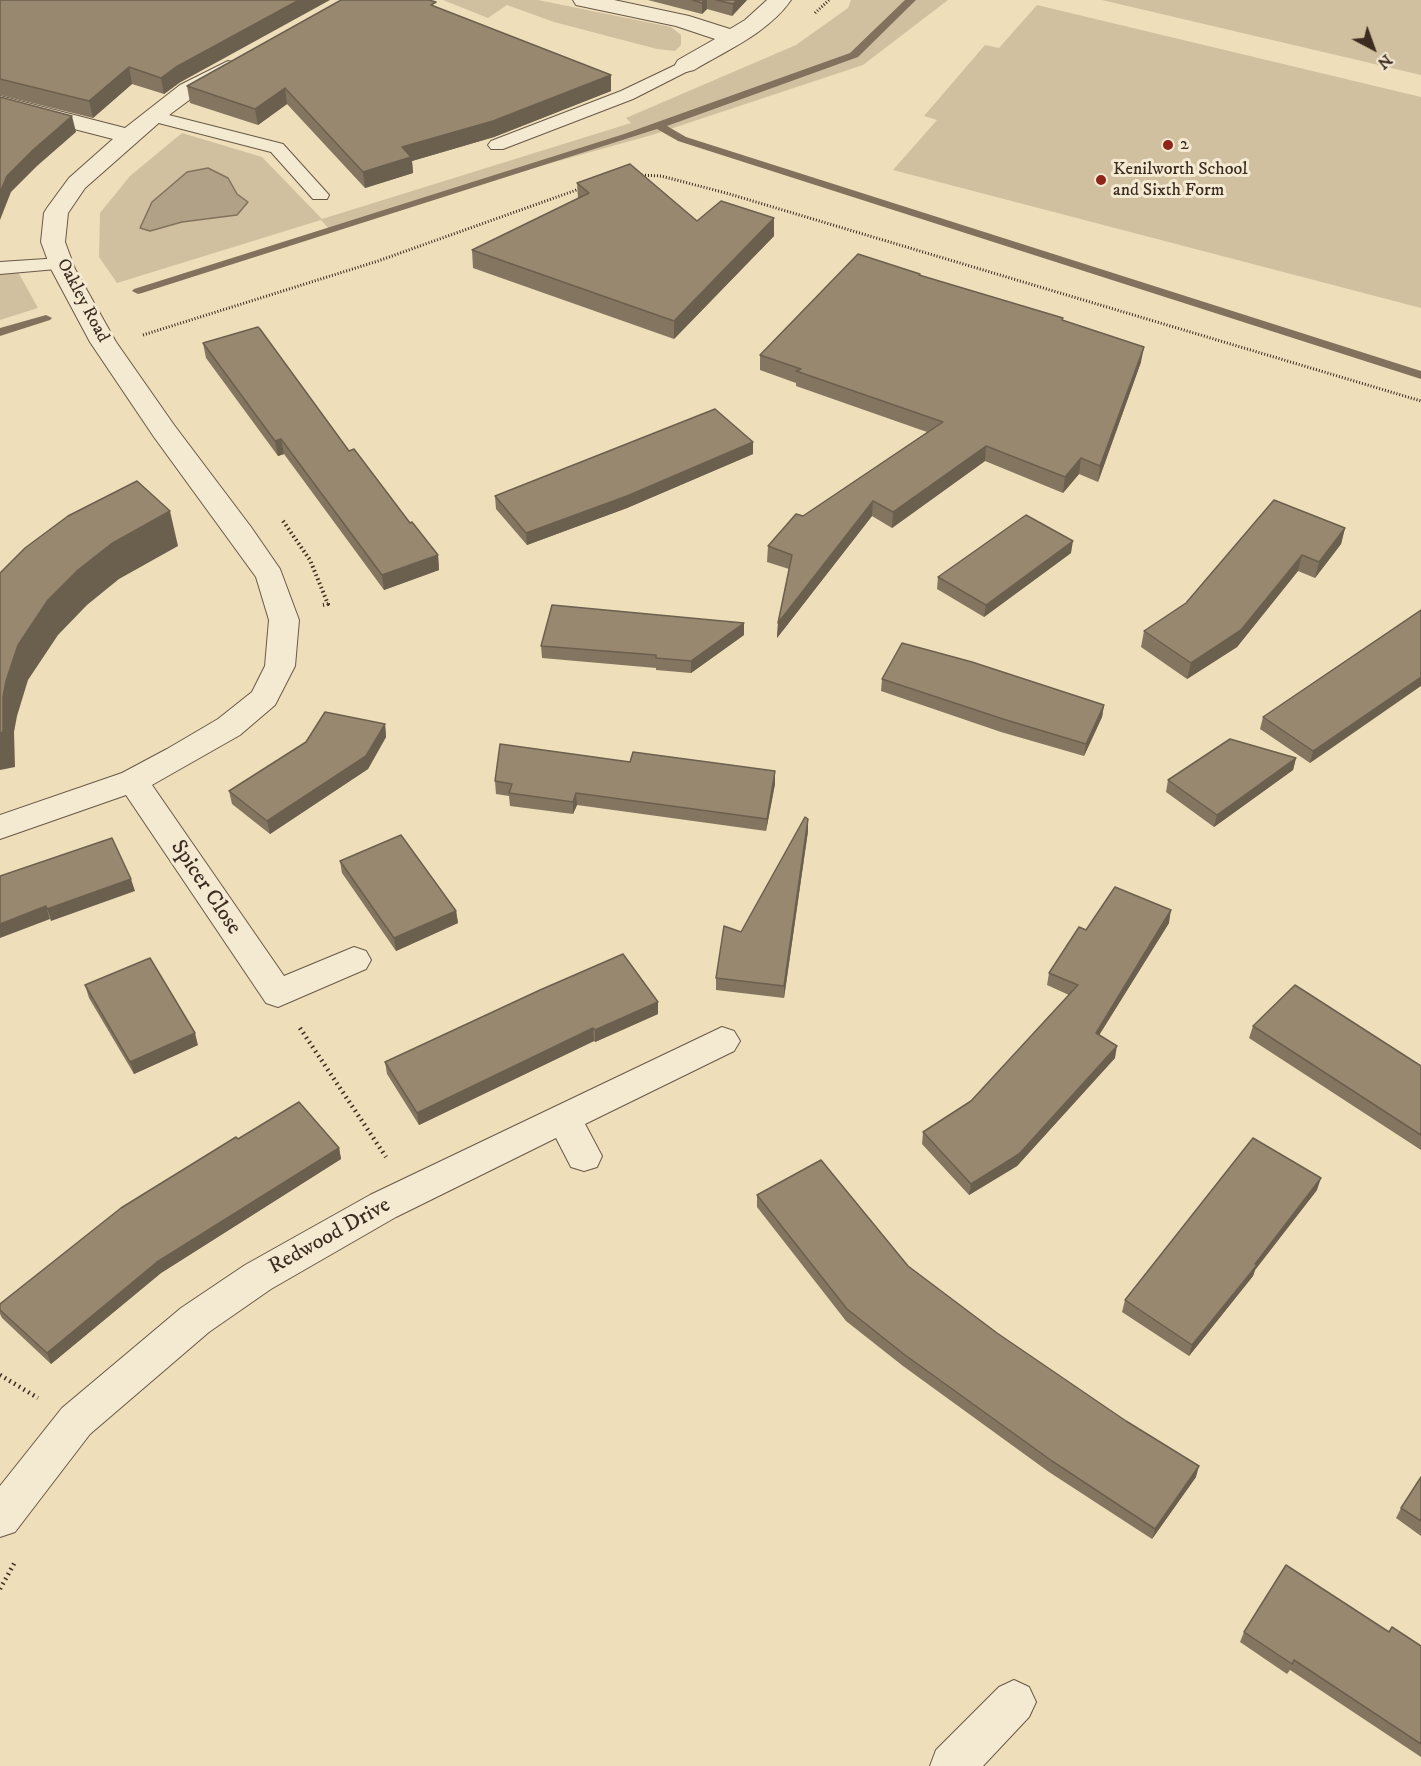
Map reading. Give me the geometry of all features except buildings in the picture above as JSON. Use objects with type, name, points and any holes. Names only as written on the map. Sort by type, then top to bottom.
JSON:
[{"type":"street","points":[[584,0],[681,21],[735,38]]},
{"type":"street","points":[[686,65],[735,38],[780,0]]},
{"type":"street","name":"Oakley Road","points":[[133,781],[230,727],[264,698],[280,666],[284,620],[270,576],[241,533],[164,431],[103,342],[61,264],[53,242],[56,213],[77,183],[128,136],[188,90],[246,58]]},
{"type":"street","points":[[0,103],[128,136]]},
{"type":"street","points":[[0,826],[133,781]]},
{"type":"street","name":"Spicer Close","points":[[133,781],[278,994]]},
{"type":"street","points":[[278,994],[354,960]]},
{"type":"street","name":"Redwood Drive","points":[[0,1518],[76,1421],[195,1320],[258,1277],[356,1220],[722,1041]]},
{"type":"street","points":[[564,1119],[584,1156]]},
{"type":"street","points":[[952,1766],[1014,1702]]},
{"type":"lane","points":[[497,145],[627,95],[686,65]]},
{"type":"lane","points":[[153,116],[277,148],[320,195]]},
{"type":"lane","points":[[0,268],[61,264]]},
{"type":"path","points":[[636,175],[661,176],[689,183],[1421,401]]},
{"type":"path","points":[[141,336],[325,279],[592,185]]},
{"type":"path","points":[[282,520],[310,556],[320,575],[328,604],[282,613]]},
{"type":"path","points":[[278,994],[386,1157]]},
{"type":"path","points":[[0,1589],[19,1555]]},
{"type":"shaded area","points":[[443,0],[538,0],[671,27],[681,35],[681,45],[675,51],[657,49],[554,22],[507,5],[488,18]]},
{"type":"shaded area","points":[[851,0],[948,0],[863,65],[652,135],[479,183],[330,230],[321,220],[117,283],[99,257],[100,213],[130,176],[182,133],[262,157],[322,219],[631,123],[626,118],[796,45],[848,8]]},
{"type":"shaded area","points":[[1102,0],[1421,0],[1421,75]]},
{"type":"shaded area","name":"2","points":[[1037,5],[1421,97],[1421,308],[893,170],[937,120],[924,116],[985,45],[999,48]]},
{"type":"shaded area","points":[[208,168],[228,178],[237,194],[248,202],[237,215],[182,222],[150,231],[140,228],[152,202],[187,172]]},
{"type":"shaded area","points":[[18,272],[38,308],[0,320],[0,274]]},
{"type":"waterway","points":[[658,125],[854,55],[911,0]]},
{"type":"waterway","points":[[138,291],[658,125]]},
{"type":"waterway","points":[[658,125],[682,139],[1421,375]]},
{"type":"waterway","points":[[0,332],[46,318]]},
{"type":"place","name":"2","points":[[1168,145]]},
{"type":"place","name":"Kenilworth School and Sixth Form","points":[[1101,180]]}]
